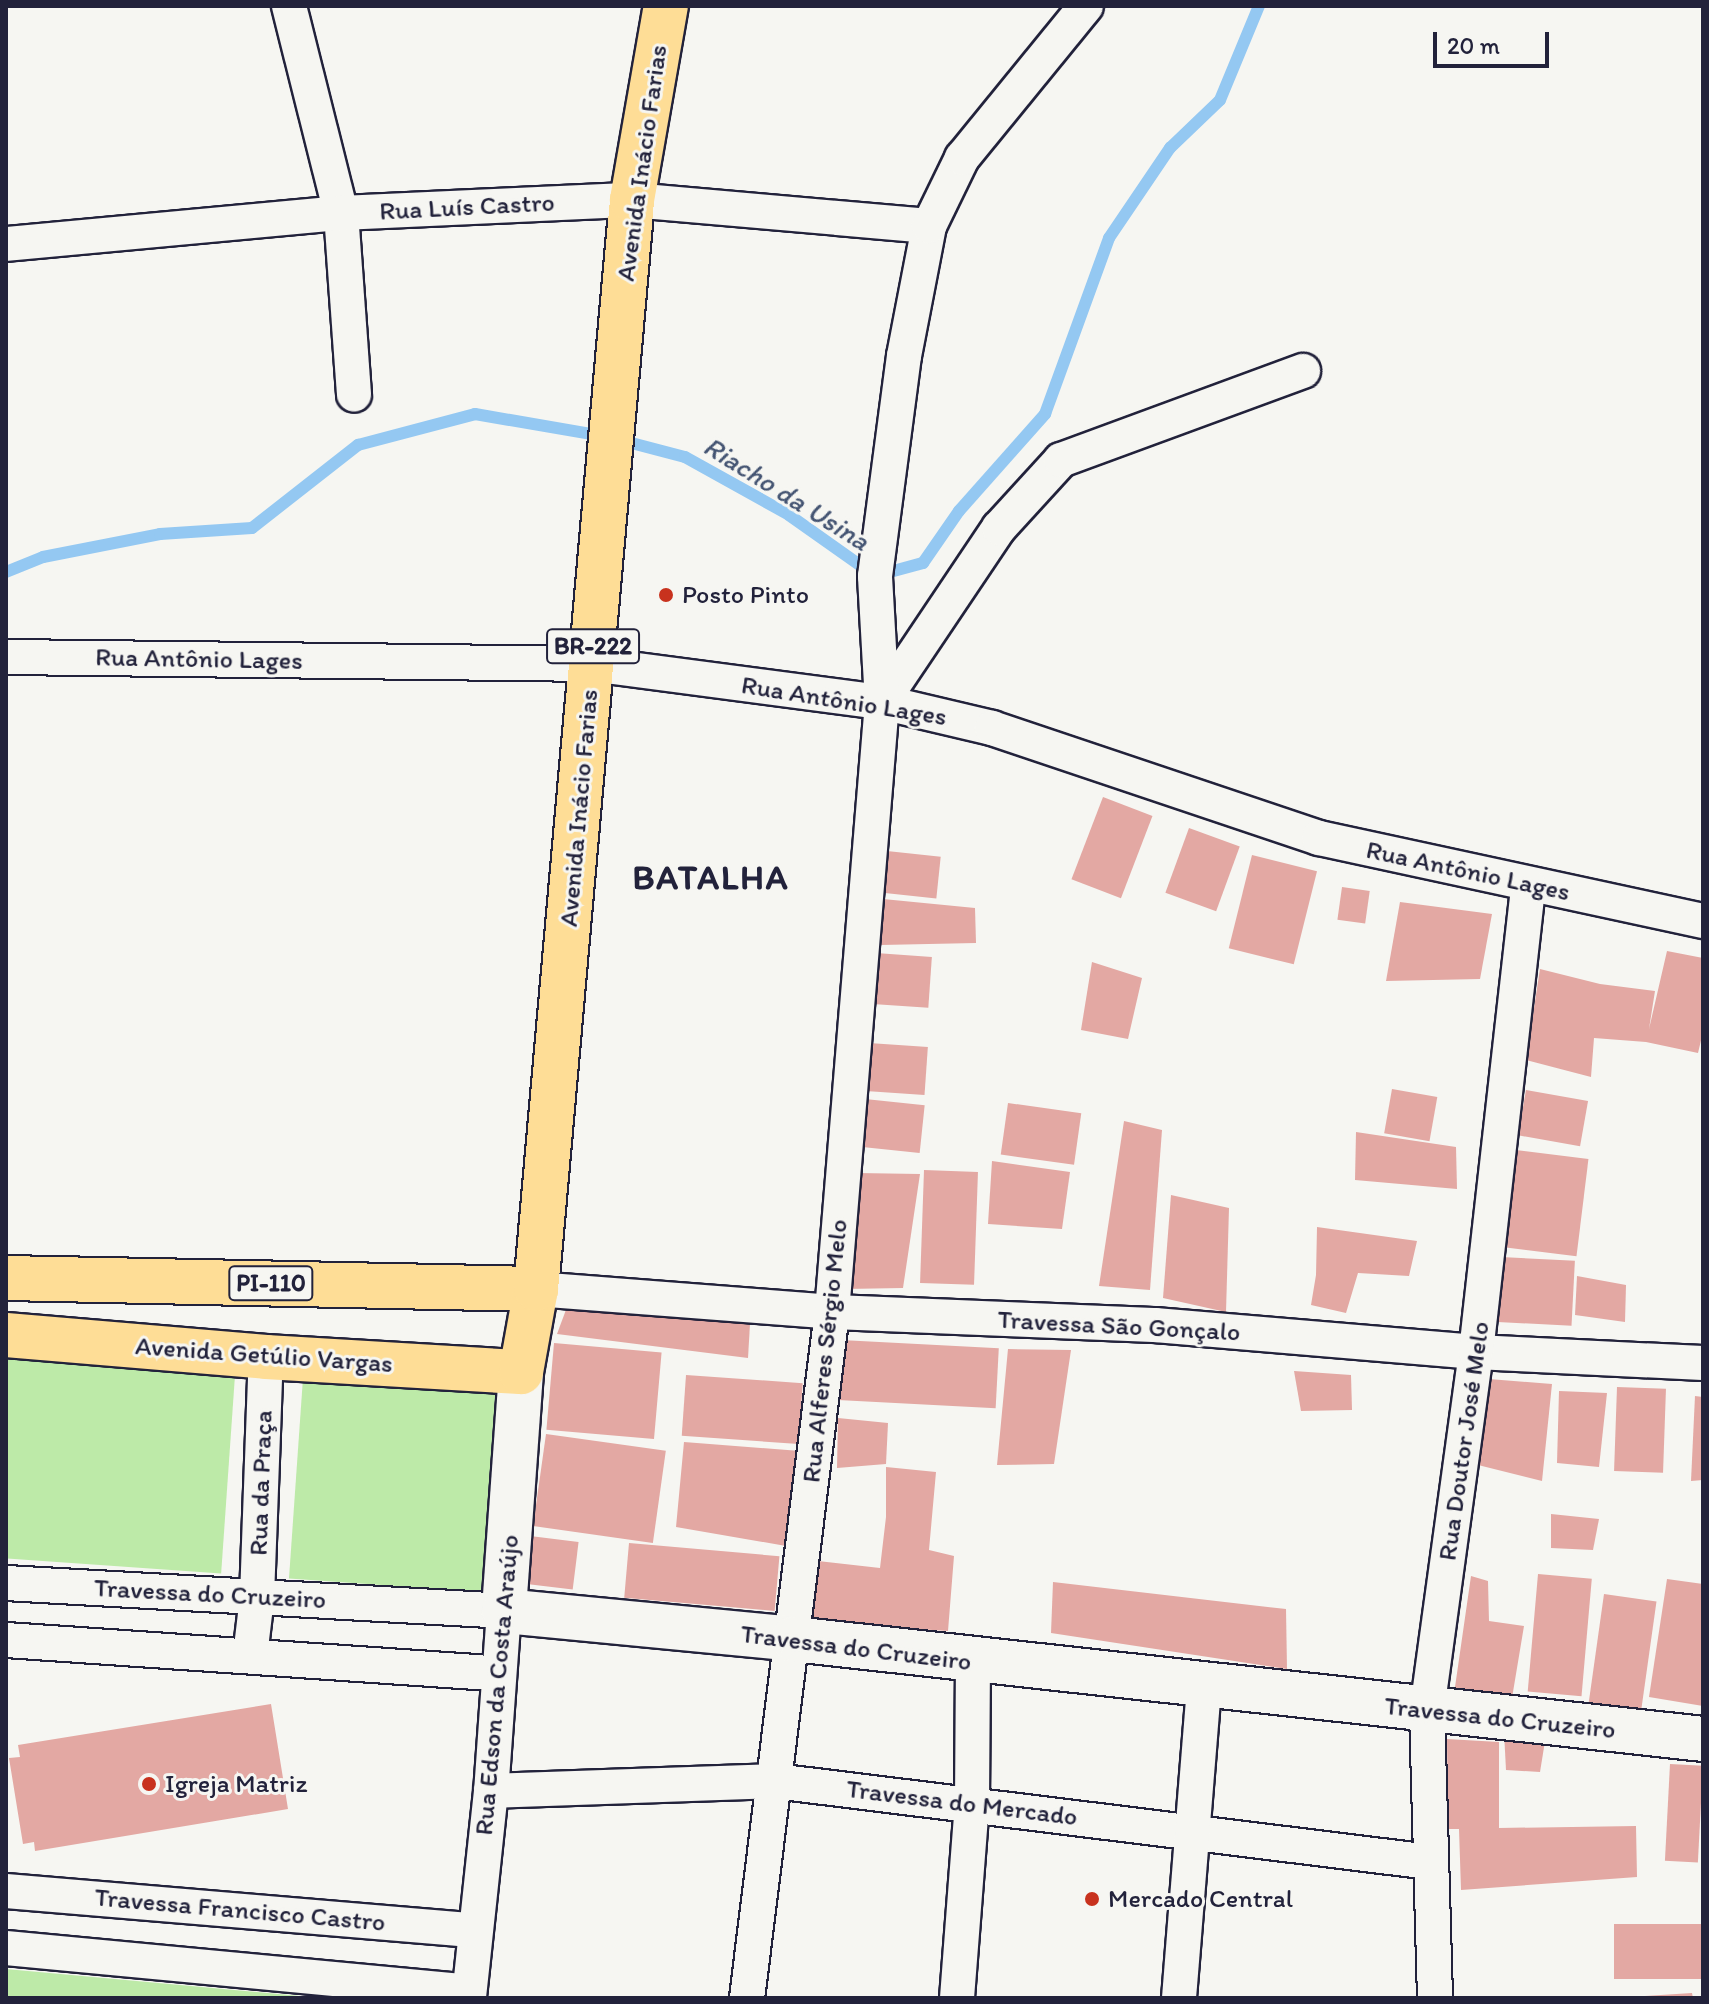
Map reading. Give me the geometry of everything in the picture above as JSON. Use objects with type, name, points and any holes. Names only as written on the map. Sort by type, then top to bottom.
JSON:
[{"type":"main road","name":"Avenida Inácio Farias","points":[[521,1372],[536,1289],[632,200],[666,6]]},
{"type":"main road","name":"PI-110","points":[[6,1278],[536,1289]]},
{"type":"main road","name":"Avenida Getúlio Vargas","points":[[6,1335],[266,1357],[521,1372]]},
{"type":"street","points":[[289,6],[341,213],[354,395]]},
{"type":"street","name":"Rua Alferes Sérgio Melo","points":[[747,1998],[832,1312],[882,702],[875,576],[904,356],[929,226],[962,158],[1086,6]]},
{"type":"street","name":"Rua Luís Castro","points":[[6,244],[341,213],[632,200],[929,226]]},
{"type":"street","name":"Rua Alferes Sérgio Melo","points":[[882,702],[999,528],[1061,460],[1303,371]]},
{"type":"street","name":"Rua Antônio Lages","points":[[6,657],[592,664],[882,702],[992,728],[1319,838],[1703,921]]},
{"type":"street","name":"Rua Doutor José Melo","points":[[1435,1998],[1427,1710],[1476,1352],[1528,885]]},
{"type":"street","name":"Travessa São Gonçalo","points":[[536,1289],[832,1312],[1155,1325],[1476,1352],[1703,1363]]},
{"type":"street","name":"Rua da Praça","points":[[250,1656],[257,1597],[266,1357]]},
{"type":"street","name":"Rua Edson da Costa Araújo","points":[[469,1995],[491,1791],[521,1372]]},
{"type":"street","name":"Travessa do Cruzeiro","points":[[6,1583],[504,1611],[793,1639],[1703,1739]]},
{"type":"street","points":[[6,1640],[499,1674]]},
{"type":"street","points":[[957,1998],[972,1803],[973,1661]]},
{"type":"street","points":[[1179,1998],[1204,1686]]},
{"type":"street","name":"Travessa do Mercado","points":[[491,1791],[775,1781],[1430,1862]]},
{"type":"street","name":"Travessa Francisco Castro","points":[[6,1891],[474,1930]]},
{"type":"street","points":[[6,1948],[469,1995]]},
{"type":"green space","points":[[6,1353],[235,1369],[221,1574],[6,1559]]},
{"type":"green space","points":[[303,1378],[496,1391],[482,1592],[289,1579]]},
{"type":"green space","points":[[6,1969],[322,1998],[6,1998]]},
{"type":"building","points":[[1103,797],[1152,816],[1121,898],[1071,879]]},
{"type":"building","points":[[1189,828],[1240,846],[1216,911],[1165,893]]},
{"type":"building","points":[[887,851],[941,857],[936,898],[883,893]]},
{"type":"building","points":[[1252,855],[1317,871],[1294,964],[1229,948]]},
{"type":"building","points":[[1342,887],[1370,891],[1365,924],[1337,920]]},
{"type":"building","points":[[883,899],[975,908],[976,943],[881,945]]},
{"type":"building","points":[[1400,902],[1492,914],[1480,979],[1386,981]]},
{"type":"building","points":[[1667,951],[1703,958],[1703,1032],[1698,1053],[1646,1042],[1594,1038],[1591,1077],[1526,1060],[1540,969],[1600,984],[1655,991],[1649,1029]]},
{"type":"building","points":[[876,953],[932,957],[928,1008],[872,1004]]},
{"type":"building","points":[[1092,962],[1142,978],[1128,1039],[1081,1030]]},
{"type":"building","points":[[869,1043],[928,1047],[925,1095],[866,1091]]},
{"type":"building","points":[[1392,1089],[1437,1097],[1429,1141],[1384,1133]]},
{"type":"building","points":[[1526,1090],[1588,1101],[1580,1146],[1518,1135]]},
{"type":"building","points":[[865,1099],[925,1105],[920,1153],[860,1147]]},
{"type":"building","points":[[1008,1103],[1081,1113],[1074,1165],[1001,1154]]},
{"type":"building","points":[[1124,1121],[1162,1130],[1150,1290],[1099,1286]]},
{"type":"building","points":[[1356,1132],[1456,1147],[1457,1189],[1355,1180]]},
{"type":"building","points":[[1516,1150],[1588,1159],[1577,1256],[1504,1247]]},
{"type":"building","points":[[992,1161],[1070,1172],[1062,1229],[988,1224]]},
{"type":"building","points":[[924,1170],[978,1172],[974,1285],[920,1283]]},
{"type":"building","points":[[857,1173],[920,1174],[903,1288],[845,1289]]},
{"type":"building","points":[[1171,1195],[1229,1208],[1226,1312],[1163,1298]]},
{"type":"building","points":[[1317,1227],[1417,1241],[1409,1276],[1358,1273],[1346,1313],[1311,1305],[1316,1275]]},
{"type":"building","points":[[1501,1257],[1575,1261],[1571,1326],[1498,1322]]},
{"type":"building","points":[[1577,1276],[1626,1285],[1625,1322],[1575,1315]]},
{"type":"building","points":[[567,1307],[750,1324],[748,1358],[557,1334]]},
{"type":"building","points":[[841,1340],[999,1348],[996,1408],[838,1400]]},
{"type":"building","points":[[554,1343],[662,1352],[654,1439],[546,1430]]},
{"type":"building","points":[[1008,1349],[1071,1350],[1054,1464],[997,1465]]},
{"type":"building","points":[[1294,1371],[1351,1375],[1352,1410],[1301,1411]]},
{"type":"building","points":[[686,1375],[803,1383],[798,1444],[682,1436]]},
{"type":"building","points":[[1489,1379],[1552,1384],[1542,1481],[1478,1465]]},
{"type":"building","points":[[1617,1387],[1666,1389],[1663,1473],[1614,1471]]},
{"type":"building","points":[[1559,1391],[1607,1393],[1599,1467],[1557,1463]]},
{"type":"building","points":[[1695,1396],[1703,1397],[1703,1480],[1691,1481]]},
{"type":"building","points":[[838,1418],[888,1423],[886,1464],[837,1468]]},
{"type":"building","points":[[546,1434],[666,1451],[653,1543],[533,1526]]},
{"type":"building","points":[[684,1442],[800,1451],[786,1546],[676,1527]]},
{"type":"building","points":[[886,1467],[936,1472],[929,1550],[954,1556],[948,1631],[809,1622],[818,1561],[880,1568],[886,1517]]},
{"type":"building","points":[[1551,1514],[1599,1519],[1593,1550],[1551,1548]]},
{"type":"building","points":[[522,1535],[579,1542],[573,1590],[516,1583]]},
{"type":"building","points":[[629,1543],[779,1556],[775,1611],[624,1598]]},
{"type":"building","points":[[1538,1574],[1592,1579],[1582,1696],[1528,1692]]},
{"type":"building","points":[[1471,1576],[1488,1581],[1489,1621],[1524,1626],[1511,1704],[1454,1694]]},
{"type":"building","points":[[1667,1579],[1703,1584],[1703,1706],[1649,1697]]},
{"type":"building","points":[[1053,1582],[1286,1609],[1287,1669],[1051,1633]]},
{"type":"building","points":[[1604,1594],[1656,1601],[1640,1719],[1587,1712]]},
{"type":"building","name":"Igreja Matriz","points":[[271,1704],[288,1809],[35,1851],[34,1842],[23,1844],[9,1758],[20,1757],[18,1745]]},
{"type":"building","points":[[1504,1732],[1546,1735],[1540,1772],[1506,1770]]},
{"type":"building","points":[[1447,1739],[1499,1742],[1499,1828],[1636,1826],[1637,1877],[1461,1890],[1459,1829],[1448,1829]]},
{"type":"building","points":[[1670,1764],[1703,1766],[1698,1863],[1665,1861]]},
{"type":"building","points":[[1614,1924],[1703,1924],[1703,1979],[1614,1979]]},
{"type":"building","points":[[1692,1993],[1693,1998],[1645,1998],[1645,1996]]},
{"type":"waterway","name":"Riacho da Usina","points":[[620,440],[685,457],[789,515],[875,576],[923,563],[959,511],[1045,414],[1109,238],[1170,148],[1220,100],[1259,6]]},
{"type":"waterway","name":"Riacho da Usina","points":[[6,572],[43,557],[160,534],[252,528],[358,445],[475,414],[602,436]]},
{"type":"place","name":"Posto Pinto","points":[[666,595]]},
{"type":"place","name":"Igreja Matriz","points":[[149,1784]]},
{"type":"place","name":"Mercado Central","points":[[1092,1899]]},
{"type":"district","name":"BATALHA","points":[[711,878]]}]
